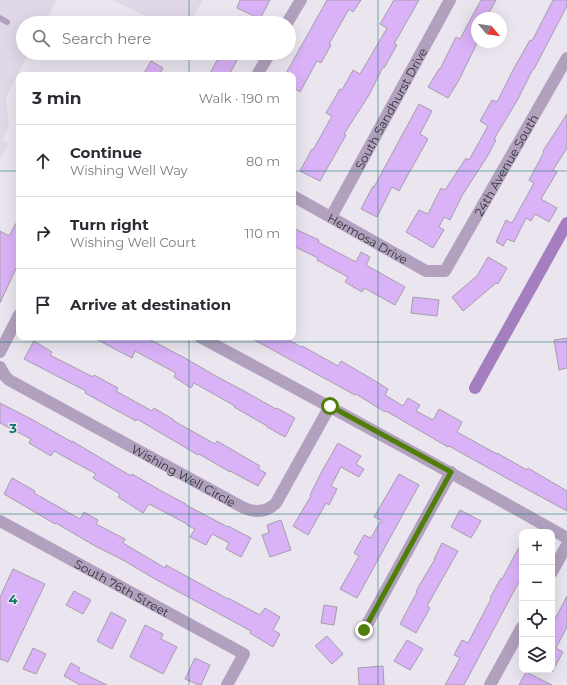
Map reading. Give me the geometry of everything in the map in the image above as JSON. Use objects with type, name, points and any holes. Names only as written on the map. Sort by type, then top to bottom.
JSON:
[{"type":"street","points":[[291,16],[301,0]]},
{"type":"street","name":"South Sandhurst Drive","points":[[331,217],[450,0]]},
{"type":"street","name":"24th Avenue South","points":[[445,271],[567,58]]},
{"type":"street","points":[[259,72],[266,60]]},
{"type":"street","name":"Hermosa Drive","points":[[296,198],[426,271],[445,271]]},
{"type":"street","points":[[0,352],[16,321]]},
{"type":"street","points":[[206,340],[451,472],[567,538]]},
{"type":"street","name":"Wishing Well Circle","points":[[0,367],[9,380],[244,508],[253,511],[268,509],[276,503],[330,406]]},
{"type":"street","points":[[364,630],[451,472]]},
{"type":"street","name":"South 76th Street","points":[[0,521],[244,654],[227,685]]},
{"type":"street","points":[[555,566],[567,544]]},
{"type":"street","points":[[490,685],[519,632]]},
{"type":"lane","points":[[0,18],[7,22]]},
{"type":"shaded area","points":[[0,0],[56,0],[48,16],[16,16],[16,60],[25,60],[19,72],[16,72],[16,78],[6,97],[9,127],[2,140],[9,143],[0,159]]},
{"type":"shaded area","points":[[113,0],[203,0],[193,16],[146,16]]},
{"type":"building","points":[[240,0],[270,0],[262,16],[254,16],[237,8]]},
{"type":"building","points":[[327,0],[361,0],[353,12],[349,9],[329,44],[331,45],[321,63],[317,61],[300,92],[296,89],[296,72],[287,72],[293,60],[296,60],[296,55]]},
{"type":"building","points":[[394,0],[419,0],[394,44],[397,45],[384,68],[383,67],[369,95],[344,134],[346,135],[320,181],[300,171],[332,116],[326,113],[340,89],[342,90],[353,70],[360,74],[387,28],[380,24]]},
{"type":"building","points":[[481,0],[496,0],[489,12],[475,12]]},
{"type":"building","points":[[553,0],[567,0],[567,6],[518,99],[494,139],[496,140],[487,157],[463,194],[450,220],[444,217],[439,227],[444,230],[433,248],[406,232],[419,210],[428,214],[441,188],[445,190],[466,158],[469,160],[488,126],[480,121],[492,100],[497,102],[513,70],[530,40],[532,41]]},
{"type":"building","points":[[471,19],[471,48],[475,48],[459,80],[448,98],[428,87],[440,69],[456,37],[460,39]]},
{"type":"building","points":[[217,60],[237,60],[231,72],[211,72]]},
{"type":"building","points":[[151,61],[163,68],[161,72],[145,72]]},
{"type":"building","points":[[419,104],[432,111],[420,134],[428,139],[399,191],[392,187],[377,217],[361,209]]},
{"type":"building","points":[[567,114],[567,148],[553,170],[557,172],[541,199],[557,208],[549,222],[535,214],[531,221],[526,218],[514,242],[507,239],[503,246],[496,242],[506,220],[512,223],[534,183],[529,180],[544,152],[543,151]]},
{"type":"building","points":[[16,223],[16,268],[0,303],[0,231],[9,236]]},
{"type":"building","points":[[296,229],[319,240],[318,242],[356,262],[361,252],[370,257],[366,265],[405,287],[395,305],[364,288],[362,292],[345,282],[348,277],[317,260],[318,258],[296,247]]},
{"type":"building","points":[[488,257],[507,268],[498,284],[496,283],[463,311],[452,297],[477,276]]},
{"type":"building","points":[[413,297],[439,300],[437,316],[411,313]]},
{"type":"building","points":[[567,338],[567,368],[559,370],[554,340]]},
{"type":"building","points":[[98,340],[151,340],[295,418],[285,437],[194,383],[191,388],[174,377],[176,373],[135,351],[132,358]]},
{"type":"building","points":[[254,340],[289,340],[338,366],[341,361],[388,389],[385,395],[403,406],[408,398],[420,405],[416,411],[433,420],[439,409],[462,422],[457,432],[527,470],[528,468],[567,491],[567,511],[449,446],[448,447],[356,394],[355,395]]},
{"type":"building","points":[[34,341],[52,352],[50,355],[93,377],[94,375],[118,388],[116,391],[152,411],[154,408],[215,444],[217,441],[260,466],[258,469],[266,473],[258,486],[199,454],[198,455],[137,419],[136,421],[85,393],[86,391],[24,359]]},
{"type":"building","points":[[0,403],[72,441],[131,476],[132,474],[186,505],[251,538],[241,557],[226,549],[229,543],[212,534],[206,545],[190,537],[195,529],[149,504],[143,513],[118,497],[120,494],[93,478],[96,474],[54,451],[51,456],[29,443],[31,439],[0,423]]},
{"type":"building","points":[[338,443],[361,456],[356,464],[364,469],[359,477],[341,467],[331,486],[337,489],[329,505],[326,503],[308,535],[293,526],[311,496],[310,495],[322,471]]},
{"type":"building","points":[[399,474],[419,485],[357,598],[340,589],[359,556],[354,553],[364,535],[371,538],[381,520],[374,517]]},
{"type":"building","points":[[12,478],[35,491],[34,493],[80,519],[84,512],[98,520],[96,524],[125,539],[123,543],[165,568],[166,565],[260,615],[265,608],[280,617],[273,630],[280,634],[273,647],[250,633],[251,631],[95,546],[56,523],[55,524],[4,494]]},
{"type":"building","points":[[460,510],[481,521],[471,538],[451,527]]},
{"type":"building","points":[[281,520],[291,550],[270,557],[262,535],[269,533],[267,525]]},
{"type":"building","points":[[442,543],[458,551],[427,606],[430,608],[416,633],[400,624]]},
{"type":"building","points":[[519,548],[519,582],[464,685],[445,685],[460,658],[454,655],[462,640],[468,643],[491,599],[490,598],[501,578],[502,579]]},
{"type":"building","points":[[13,569],[45,584],[8,662],[0,659],[0,597]]},
{"type":"building","points":[[74,591],[91,600],[83,614],[66,605]]},
{"type":"building","points":[[567,596],[567,627],[556,648],[563,652],[555,667],[555,637],[555,619]]},
{"type":"building","points":[[324,605],[337,607],[334,625],[321,623]]},
{"type":"building","points":[[111,612],[126,620],[112,649],[97,641]]},
{"type":"building","points":[[145,625],[163,634],[161,639],[177,647],[163,674],[130,657]]},
{"type":"building","points":[[327,636],[343,654],[332,664],[315,646]]},
{"type":"building","points":[[407,640],[423,649],[410,670],[394,661]]},
{"type":"building","points":[[33,648],[46,654],[36,674],[23,669]]},
{"type":"building","points":[[195,658],[210,665],[201,685],[185,679]]},
{"type":"building","points":[[71,663],[80,668],[78,671],[107,685],[80,685],[64,676]]},
{"type":"building","points":[[383,666],[384,685],[359,685],[358,668]]},
{"type":"building","points":[[525,673],[528,673],[552,685],[519,685]]},
{"type":"waterway","points":[[475,388],[567,223]]},
{"type":"route","points":[[330,406],[451,472],[364,630]]}]
